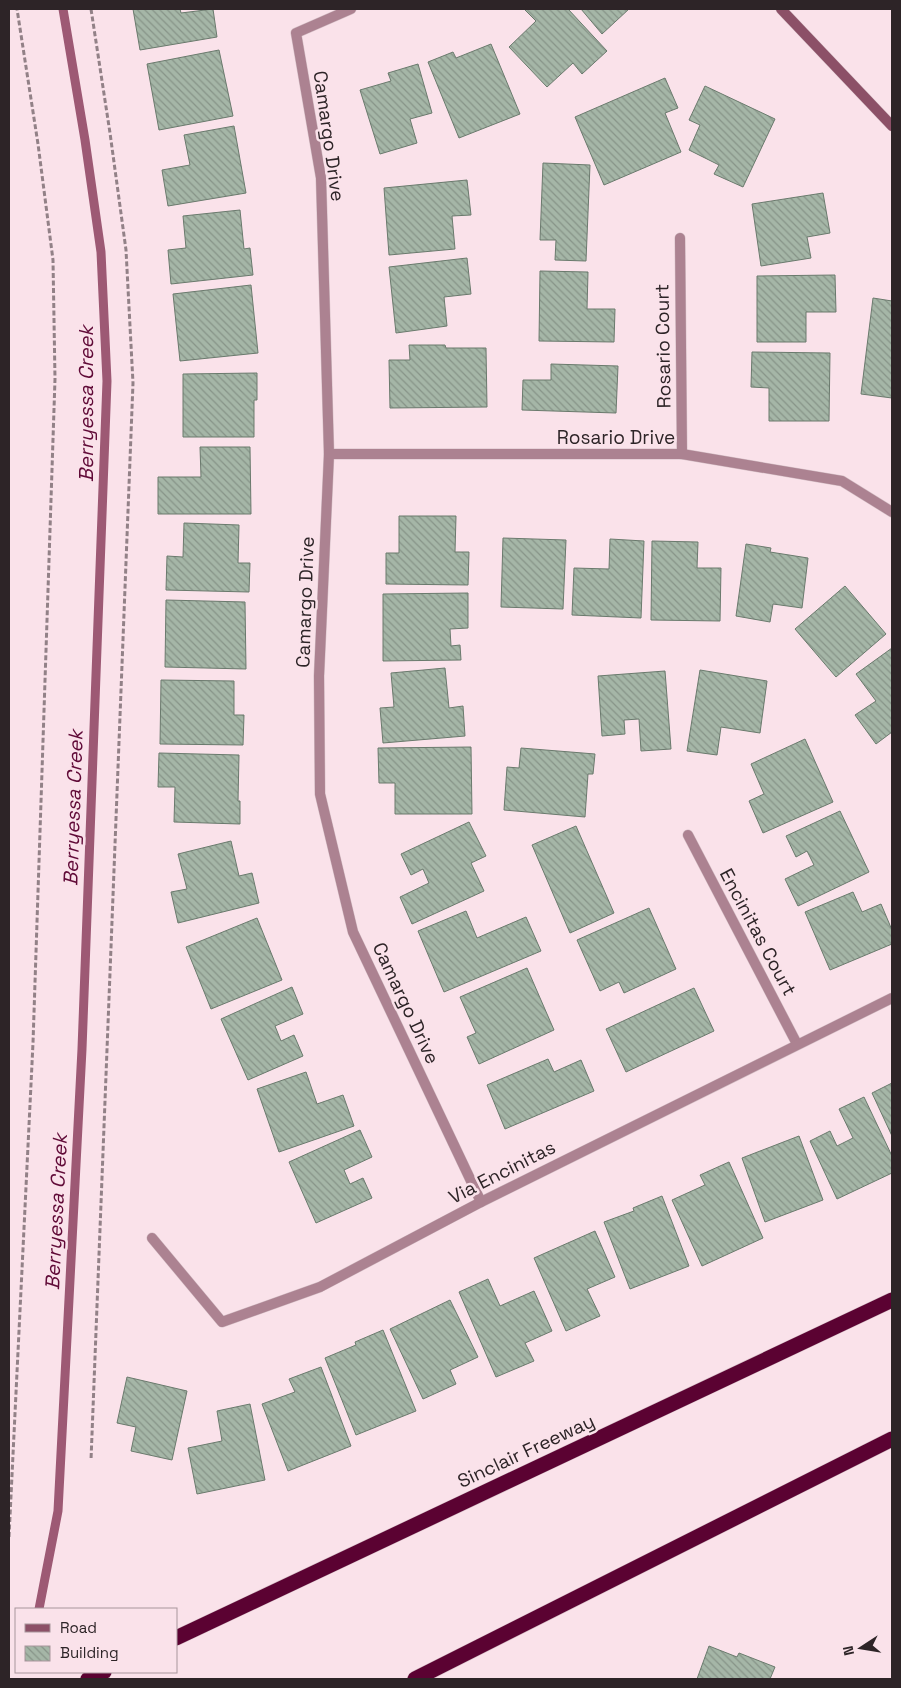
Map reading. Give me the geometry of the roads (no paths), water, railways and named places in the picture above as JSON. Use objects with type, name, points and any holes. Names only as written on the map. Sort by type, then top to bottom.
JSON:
[{"type":"highway","name":"Sinclair Freeway","points":[[178,1637],[892,1300]]},
{"type":"highway","points":[[415,1679],[892,1439]]},
{"type":"highway","points":[[88,1679],[102,1673]]},
{"type":"main road","points":[[781,9],[892,126]]},
{"type":"street","name":"Camargo Drive","points":[[350,9],[296,32],[321,178],[329,454],[319,676],[320,794],[353,932],[481,1202]]},
{"type":"street","name":"Rosario Court","points":[[680,238],[682,454]]},
{"type":"street","name":"Rosario Drive","points":[[329,454],[682,454],[842,480],[892,512]]},
{"type":"street","name":"Encinitas Court","points":[[688,835],[797,1044]]},
{"type":"street","name":"Via Encinitas","points":[[152,1238],[222,1322],[320,1287],[481,1202],[892,998]]},
{"type":"waterway","name":"Berryessa Creek","points":[[39,1608],[58,1511],[82,1049],[107,381],[101,252],[63,9]]}]
